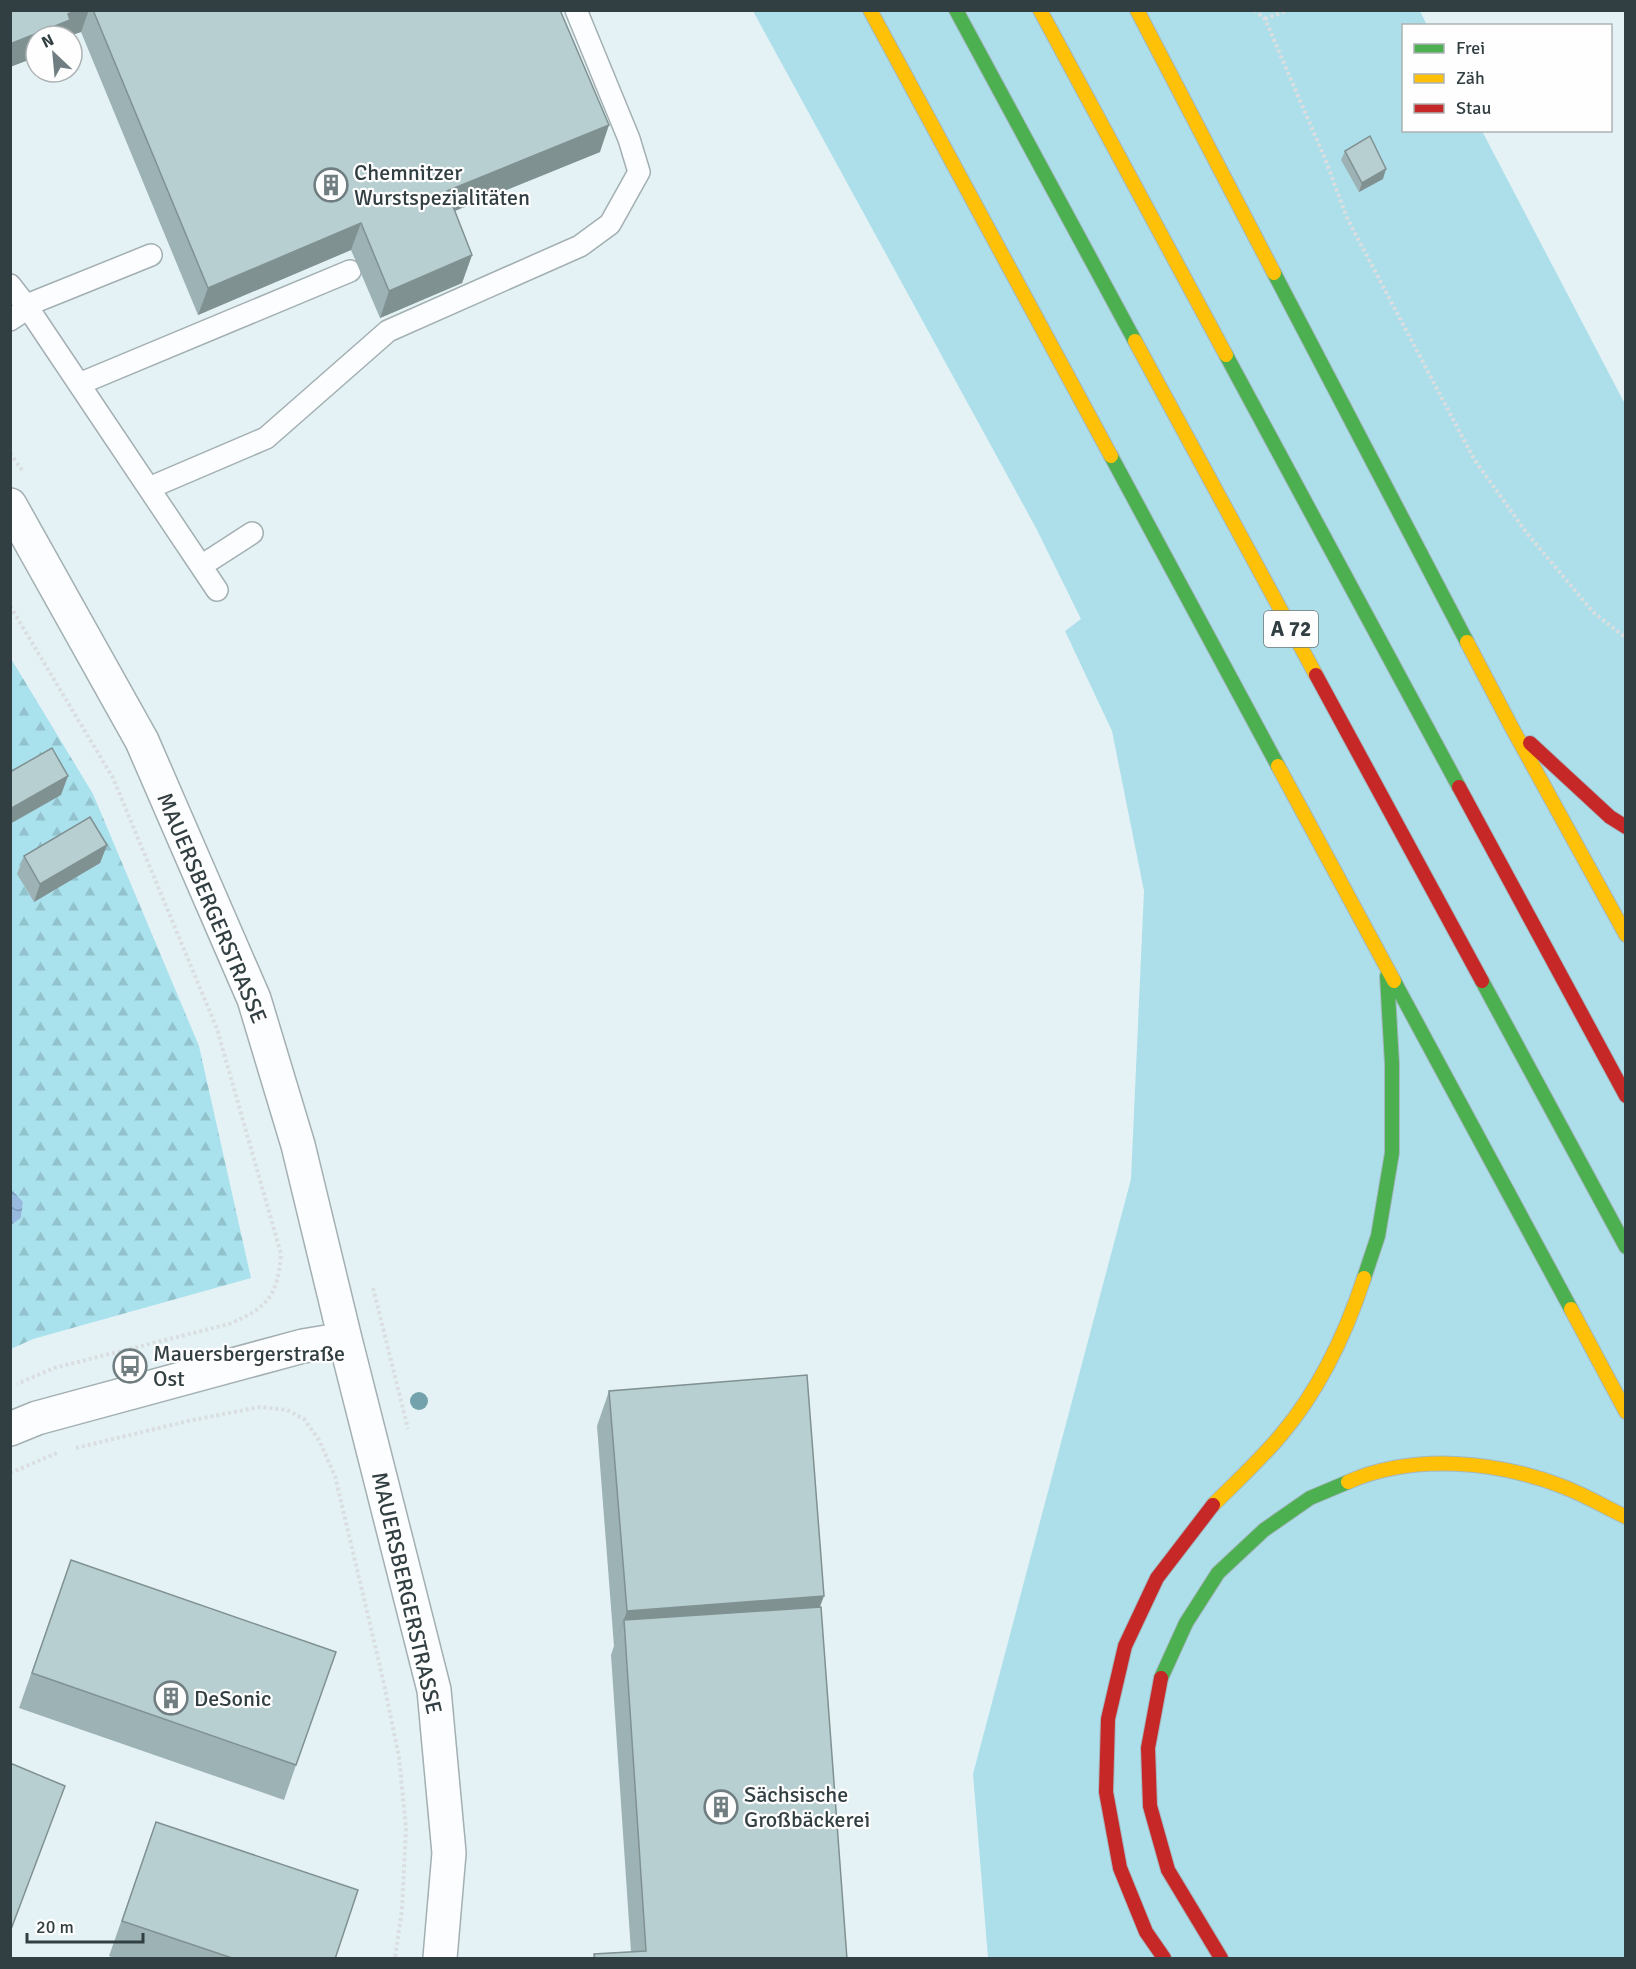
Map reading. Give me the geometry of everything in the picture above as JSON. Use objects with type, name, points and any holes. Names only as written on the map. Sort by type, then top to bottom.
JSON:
[{"type":"highway","points":[[870,10],[1626,1412]]},
{"type":"highway","name":"A 72","points":[[956,10],[1626,1247]]},
{"type":"highway","points":[[1040,10],[1626,1096]]},
{"type":"highway","points":[[1137,10],[1511,726],[1626,935]]},
{"type":"highway","points":[[1511,726],[1610,817],[1626,827]]},
{"type":"highway","points":[[1164,1959],[1146,1932],[1120,1868],[1106,1792],[1108,1719],[1125,1646],[1157,1578],[1206,1513],[1281,1435],[1324,1373],[1355,1306],[1378,1236],[1392,1153],[1392,1065],[1386,968]]},
{"type":"highway","points":[[1221,1959],[1168,1870],[1150,1806],[1148,1748],[1159,1683],[1186,1623],[1218,1573],[1264,1530],[1310,1498],[1370,1472],[1437,1462],[1502,1467],[1564,1487],[1626,1517]]},
{"type":"street","name":"MAUERSBERGERSTRASSE","points":[[10,505],[142,741],[254,999],[298,1145],[434,1690],[449,1852],[440,1959]]},
{"type":"street","points":[[10,1429],[37,1418],[303,1346],[345,1339]]},
{"type":"lane","points":[[149,488],[266,438],[388,331],[580,246],[610,224],[639,172],[629,139],[576,10]]},
{"type":"lane","points":[[10,320],[27,307],[151,255]]},
{"type":"lane","points":[[79,384],[350,271]]},
{"type":"lane","points":[[10,285],[217,590]]},
{"type":"lane","points":[[201,566],[252,533]]},
{"type":"path","points":[[1254,10],[1264,19],[1326,161],[1347,218],[1474,459],[1526,532],[1593,612],[1626,638]]},
{"type":"path","points":[[1264,19],[1288,10]]},
{"type":"path","points":[[10,606],[113,778],[217,1029],[281,1254],[279,1277],[271,1297],[253,1314],[229,1324],[54,1368],[10,1386]]},
{"type":"path","points":[[10,1473],[56,1453],[188,1421],[260,1407],[286,1410],[304,1419],[319,1440],[335,1476],[399,1757],[406,1828],[402,1909],[395,1959]]},
{"type":"shaded area","points":[[753,11],[1420,11],[1426,24],[1402,24],[1402,132],[1483,132],[1625,404],[1625,1958],[988,1958],[973,1774],[1131,1179],[1144,891],[1112,731],[1065,631],[1081,619],[1036,528]]},
{"type":"green space","points":[[10,657],[93,794],[199,1046],[251,1278],[33,1339],[11,1349],[11,1225],[21,1218],[23,1202],[10,1189]]},
{"type":"water","points":[[11,1189],[23,1202],[21,1218],[11,1225]]},
{"type":"building","points":[[10,10],[76,10],[68,14],[70,20],[60,24],[24,24],[24,38],[10,44]]},
{"type":"building","name":"Chemnitzer Wurstspezialitäten","points":[[93,10],[560,10],[609,125],[447,191],[472,255],[389,291],[361,223],[208,288]]},
{"type":"building","points":[[1370,136],[1386,169],[1362,183],[1345,151]]},
{"type":"building","points":[[52,748],[68,776],[10,809],[10,772]]},
{"type":"building","points":[[90,817],[107,845],[40,884],[24,856]]},
{"type":"building","points":[[807,1375],[824,1596],[627,1611],[609,1391]]},
{"type":"building","name":"DeSonic","points":[[71,1560],[336,1652],[296,1765],[32,1673]]},
{"type":"building","name":"Sächsische Großbäckerei","points":[[821,1607],[847,1959],[595,1959],[594,1954],[646,1951],[624,1620]]},
{"type":"building","points":[[10,1763],[65,1786],[10,1932]]},
{"type":"building","points":[[156,1822],[358,1890],[335,1959],[235,1959],[122,1921]]},
{"type":"traffic: fast","points":[[956,10],[1135,341]]},
{"type":"traffic: fast","points":[[1274,273],[1467,642]]},
{"type":"traffic: fast","points":[[1226,355],[1459,787]]},
{"type":"traffic: fast","points":[[1111,456],[1278,766]]},
{"type":"traffic: fast","points":[[1364,1278],[1378,1236],[1392,1153],[1392,1064],[1387,976]]},
{"type":"traffic: fast","points":[[1394,981],[1571,1309]]},
{"type":"traffic: fast","points":[[1482,981],[1626,1247]]},
{"type":"traffic: fast","points":[[1161,1678],[1186,1623],[1218,1573],[1264,1530],[1310,1498],[1348,1482]]},
{"type":"traffic: slow","points":[[870,10],[1111,456]]},
{"type":"traffic: slow","points":[[1040,10],[1226,355]]},
{"type":"traffic: slow","points":[[1137,10],[1274,273]]},
{"type":"traffic: slow","points":[[1135,341],[1316,675]]},
{"type":"traffic: slow","points":[[1467,642],[1626,935]]},
{"type":"traffic: slow","points":[[1278,766],[1394,981]]},
{"type":"traffic: slow","points":[[1213,1505],[1248,1471],[1295,1418],[1340,1340],[1364,1278]]},
{"type":"traffic: slow","points":[[1571,1309],[1626,1412]]},
{"type":"traffic: slow","points":[[1348,1482],[1400,1467],[1428,1464],[1484,1466],[1512,1471],[1564,1487],[1626,1517]]},
{"type":"traffic: jam","points":[[1316,675],[1482,981]]},
{"type":"traffic: jam","points":[[1530,743],[1610,817],[1626,827]]},
{"type":"traffic: jam","points":[[1459,787],[1626,1096]]},
{"type":"traffic: jam","points":[[1164,1958],[1146,1932],[1120,1868],[1106,1792],[1108,1719],[1125,1646],[1157,1578],[1213,1505]]},
{"type":"traffic: jam","points":[[1161,1678],[1148,1748],[1150,1806],[1168,1870],[1221,1958]]},
{"type":"place","name":"Chemnitzer Wurstspezialitäten","points":[[331,185]]},
{"type":"place","name":"Mauersbergerstraße Ost","points":[[130,1366]]},
{"type":"place","name":"DeSonic","points":[[171,1698]]},
{"type":"place","name":"Sächsische Großbäckerei","points":[[721,1807]]}]
